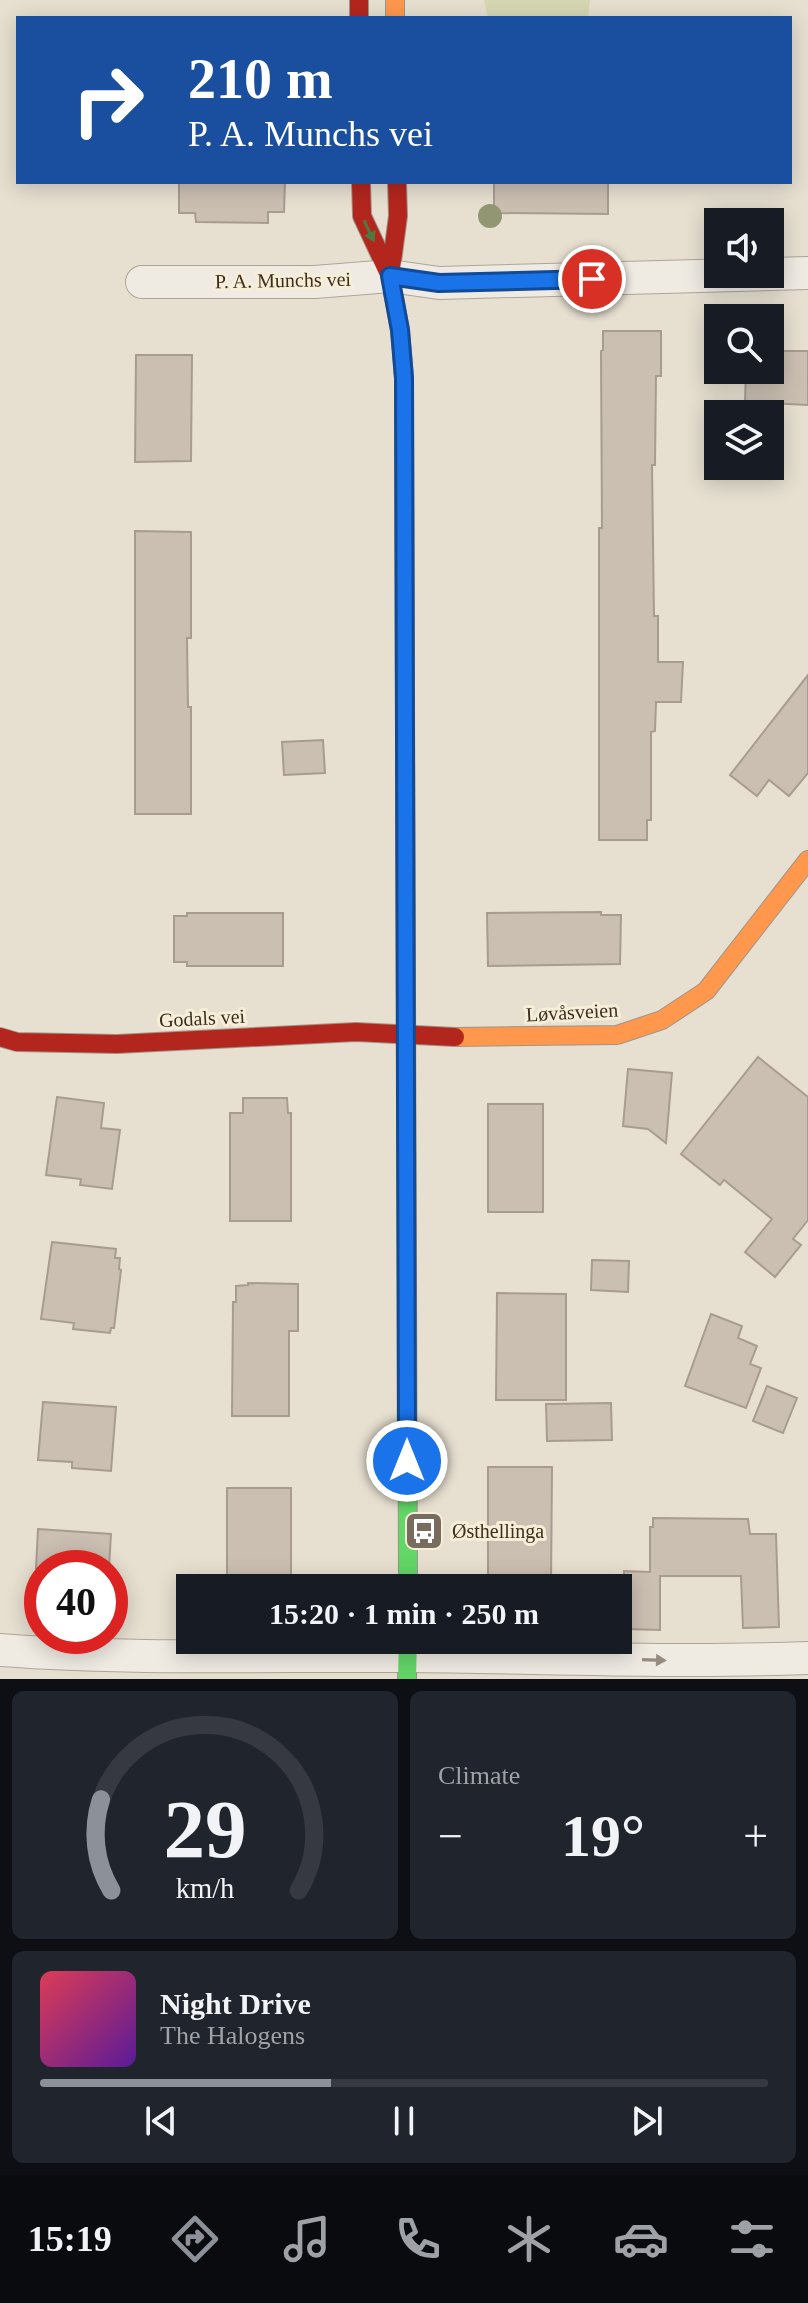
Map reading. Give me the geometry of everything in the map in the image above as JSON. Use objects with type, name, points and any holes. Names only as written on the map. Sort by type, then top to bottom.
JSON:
[{"type":"street","points":[[361,184],[362,216],[390,276],[400,330],[404,378],[408,1574]]},
{"type":"street","points":[[390,276],[398,216],[397,184]]},
{"type":"street","name":"P. A. Munchs vei","points":[[142,282],[315,282],[390,276],[439,283],[808,273]]},
{"type":"street","name":"Løvåsveien","points":[[407,1035],[617,1035],[662,1020],[706,991],[808,860]]},
{"type":"street","name":"Godals vei","points":[[0,1037],[17,1042],[117,1044],[356,1032],[407,1035]]},
{"type":"street","points":[[0,1650],[82,1656],[726,1661],[808,1658]]},
{"type":"green space","points":[[484,0],[590,0],[588,16],[488,16]]},
{"type":"building","points":[[179,184],[285,184],[284,212],[268,212],[268,223],[196,222],[195,213],[179,213]]},
{"type":"building","points":[[494,184],[608,184],[608,214],[494,213]]},
{"type":"building","points":[[603,331],[661,331],[661,376],[656,376],[655,465],[652,465],[654,616],[658,616],[658,662],[683,662],[681,702],[656,702],[655,731],[651,732],[651,820],[647,820],[647,840],[599,840],[599,528],[602,528]]},
{"type":"building","points":[[784,351],[808,351],[808,405],[784,404],[784,400],[745,400],[746,384],[784,384]]},
{"type":"building","points":[[136,355],[192,355],[191,461],[135,462]]},
{"type":"building","points":[[135,531],[191,532],[191,638],[187,638],[188,707],[191,707],[191,814],[135,814]]},
{"type":"building","points":[[808,675],[808,773],[789,796],[769,780],[757,796],[730,775]]},
{"type":"building","points":[[323,740],[325,773],[284,775],[282,742]]},
{"type":"building","points":[[601,912],[601,915],[621,915],[620,964],[488,966],[487,913]]},
{"type":"building","points":[[187,913],[283,913],[283,966],[187,966],[187,962],[174,962],[174,916],[187,916]]},
{"type":"building","points":[[758,1057],[808,1097],[808,1220],[793,1239],[801,1245],[775,1277],[745,1252],[772,1219],[724,1180],[720,1185],[681,1154]]},
{"type":"building","points":[[628,1069],[672,1073],[666,1143],[648,1129],[623,1126]]},
{"type":"building","points":[[57,1097],[104,1103],[101,1128],[120,1130],[112,1189],[80,1185],[81,1179],[46,1175]]},
{"type":"building","points":[[243,1098],[287,1098],[288,1113],[291,1113],[291,1221],[230,1221],[230,1113],[243,1113]]},
{"type":"building","points":[[488,1104],[543,1104],[543,1212],[488,1212]]},
{"type":"building","points":[[52,1242],[116,1249],[115,1258],[120,1258],[121,1270],[114,1328],[110,1333],[73,1329],[74,1323],[41,1319]]},
{"type":"building","points":[[592,1260],[629,1261],[628,1292],[591,1290]]},
{"type":"building","points":[[248,1283],[298,1284],[298,1331],[289,1331],[289,1416],[232,1416],[233,1302],[236,1302],[236,1286]]},
{"type":"building","points":[[497,1293],[566,1294],[566,1400],[496,1400]]},
{"type":"building","points":[[711,1314],[742,1326],[738,1338],[757,1346],[750,1364],[761,1368],[746,1408],[685,1386]]},
{"type":"building","points":[[767,1386],[797,1398],[783,1433],[753,1421]]},
{"type":"building","points":[[43,1402],[116,1407],[111,1471],[72,1468],[72,1462],[38,1460]]},
{"type":"building","points":[[611,1403],[612,1440],[547,1441],[546,1404]]},
{"type":"building","points":[[488,1467],[552,1467],[551,1574],[488,1574]]},
{"type":"building","points":[[227,1488],[291,1488],[291,1574],[227,1574]]},
{"type":"building","points":[[653,1518],[748,1519],[750,1534],[776,1534],[779,1627],[743,1628],[741,1576],[660,1576],[660,1630],[632,1629],[632,1574],[624,1574],[624,1571],[650,1572],[650,1527],[653,1527]]},
{"type":"building","points":[[38,1529],[111,1534],[110,1550],[37,1550]]},
{"type":"traffic: fast","points":[[407,1279],[408,1574]]},
{"type":"traffic: fast","points":[[407,1679],[408,1654]]},
{"type":"traffic: slow","points":[[395,0],[395,16]]},
{"type":"traffic: slow","points":[[405,710],[407,1279]]},
{"type":"traffic: slow","points":[[455,1037],[617,1035],[662,1020],[706,991],[808,860]]},
{"type":"traffic: jam","points":[[359,0],[359,16]]},
{"type":"traffic: jam","points":[[361,184],[362,216],[390,276],[400,330],[404,378],[405,710]]},
{"type":"traffic: jam","points":[[390,276],[398,216],[397,184]]},
{"type":"traffic: jam","points":[[0,1037],[17,1042],[117,1044],[356,1032],[455,1037]]},
{"type":"place","name":"Østhellinga","points":[[424,1531]]},
{"type":"route","points":[[407,1461],[404,378],[400,330],[390,276],[439,283],[592,279]]}]
